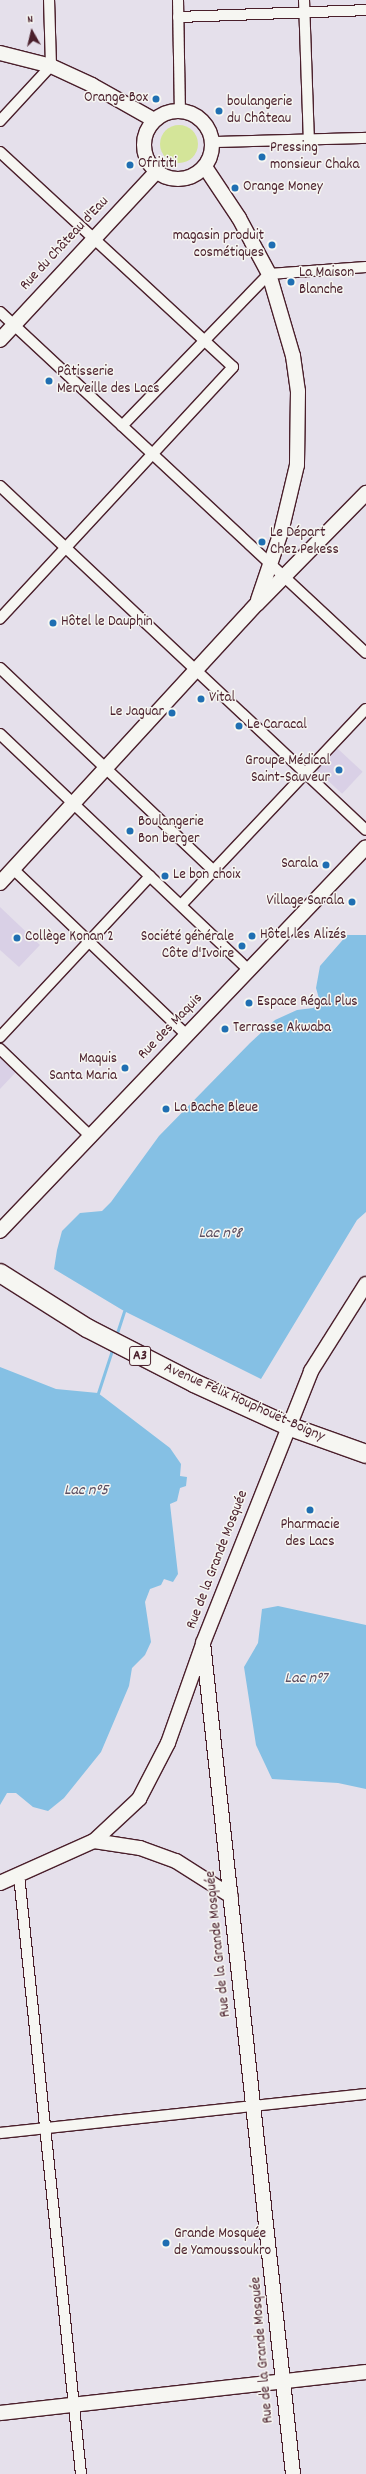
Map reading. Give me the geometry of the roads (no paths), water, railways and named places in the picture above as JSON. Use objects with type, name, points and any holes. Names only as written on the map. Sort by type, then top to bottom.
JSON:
[{"type":"highway","name":"Avenue Félix Houphouët-Boigny","points":[[0,1273],[93,1331],[288,1426],[366,1454]]},
{"type":"street","points":[[0,121],[51,66],[49,0]]},
{"type":"street","points":[[178,0],[180,110]]},
{"type":"street","points":[[304,0],[309,140]]},
{"type":"street","points":[[178,17],[366,10]]},
{"type":"street","points":[[0,53],[51,66],[154,120]]},
{"type":"street","points":[[180,110],[202,120],[212,142],[205,167],[182,180],[156,172],[144,153],[143,141],[154,120],[180,110]]},
{"type":"street","points":[[212,142],[366,138]]},
{"type":"street","points":[[0,152],[233,367],[154,456],[0,619]]},
{"type":"street","points":[[205,167],[239,218],[269,274],[293,356],[299,425],[295,472],[271,564],[257,604]]},
{"type":"street","name":"Rue du Château d'Eau","points":[[0,340],[92,238],[156,172]]},
{"type":"street","points":[[122,426],[203,340],[269,274],[366,267]]},
{"type":"street","points":[[0,312],[365,650]]},
{"type":"street","points":[[0,486],[198,669],[366,830]]},
{"type":"street","points":[[0,883],[74,805],[257,604],[366,493]]},
{"type":"street","points":[[0,668],[213,870]]},
{"type":"street","points":[[182,904],[366,709]]},
{"type":"street","points":[[0,734],[150,876],[182,904],[249,970]]},
{"type":"street","name":"Rue des Maquis","points":[[0,1231],[366,847]]},
{"type":"street","points":[[13,868],[187,1035]]},
{"type":"street","points":[[0,1037],[150,876]]},
{"type":"street","points":[[0,1049],[90,1137]]},
{"type":"street","name":"Rue de la Grande Mosquée","points":[[293,2474],[203,1643],[311,1371],[366,1284]]},
{"type":"street","points":[[0,1883],[94,1841],[139,1799],[152,1777],[203,1643]]},
{"type":"street","points":[[94,1841],[140,1848],[176,1861],[231,1896]]},
{"type":"street","points":[[19,1875],[81,2474]]},
{"type":"street","points":[[0,2133],[366,2094]]},
{"type":"street","points":[[0,2413],[366,2372]]},
{"type":"water","name":"Lac n°8","points":[[347,935],[366,935],[366,1212],[357,1220],[261,1379],[124,1311],[54,1269],[57,1250],[62,1231],[80,1213],[102,1211],[111,1202],[159,1136],[250,1043],[275,1020],[297,1010],[313,1008],[320,1002],[316,988],[320,966]]},
{"type":"water","name":"Lac n°5","points":[[0,1367],[56,1389],[98,1393],[170,1448],[181,1464],[180,1476],[187,1477],[186,1486],[180,1488],[177,1501],[170,1504],[178,1574],[173,1582],[164,1579],[161,1585],[150,1589],[145,1602],[151,1642],[145,1655],[132,1668],[129,1686],[101,1752],[64,1798],[48,1811],[33,1807],[16,1793],[7,1793],[0,1805]]},
{"type":"water","name":"Lac n°7","points":[[278,1606],[366,1625],[366,1789],[338,1783],[272,1779],[256,1745],[244,1667],[258,1643],[262,1609]]},
{"type":"waterway","points":[[116,1336],[124,1311]]},
{"type":"waterway","points":[[98,1393],[113,1347]]},
{"type":"place","name":"Orange Box","points":[[156,99]]},
{"type":"place","name":"boulangerie du Château","points":[[219,111]]},
{"type":"place","name":"Pressing monsieur Chaka","points":[[262,157]]},
{"type":"place","name":"Ofrititi","points":[[130,165]]},
{"type":"place","name":"Orange Money","points":[[235,188]]},
{"type":"place","name":"magasin produit cosmétiques","points":[[272,245]]},
{"type":"place","name":"La Maison Blanche","points":[[291,282]]},
{"type":"place","name":"Pâtisserie Merveille des Lacs","points":[[49,381]]},
{"type":"place","name":"Le Départ Chez Pekess","points":[[262,542]]},
{"type":"place","name":"Hôtel le Dauphin","points":[[53,623]]},
{"type":"place","name":"Vital","points":[[201,699]]},
{"type":"place","name":"Le Jaguar","points":[[172,713]]},
{"type":"place","name":"Le Caracal","points":[[239,726]]},
{"type":"place","name":"Groupe Médical Saint-Sauveur","points":[[339,770]]},
{"type":"place","name":"Boulangerie Bon berger","points":[[130,831]]},
{"type":"place","name":"Sarala","points":[[326,865]]},
{"type":"place","name":"Le bon choix","points":[[165,876]]},
{"type":"place","name":"Village Sarala","points":[[352,902]]},
{"type":"place","name":"Hôtel les Alizés","points":[[252,936]]},
{"type":"place","name":"Collège Konan 2","points":[[17,938]]},
{"type":"place","name":"Société générale Côte d'Ivoire","points":[[242,946]]},
{"type":"place","name":"Espace Régal Plus","points":[[249,1003]]},
{"type":"place","name":"Terrasse Akwaba","points":[[225,1029]]},
{"type":"place","name":"Maquis Santa Maria","points":[[125,1068]]},
{"type":"place","name":"La Bache Bleue","points":[[166,1109]]},
{"type":"place","name":"Pharmacie des Lacs","points":[[310,1510]]},
{"type":"place","name":"Grande Mosquée de Yamoussoukro","points":[[166,2243]]}]
